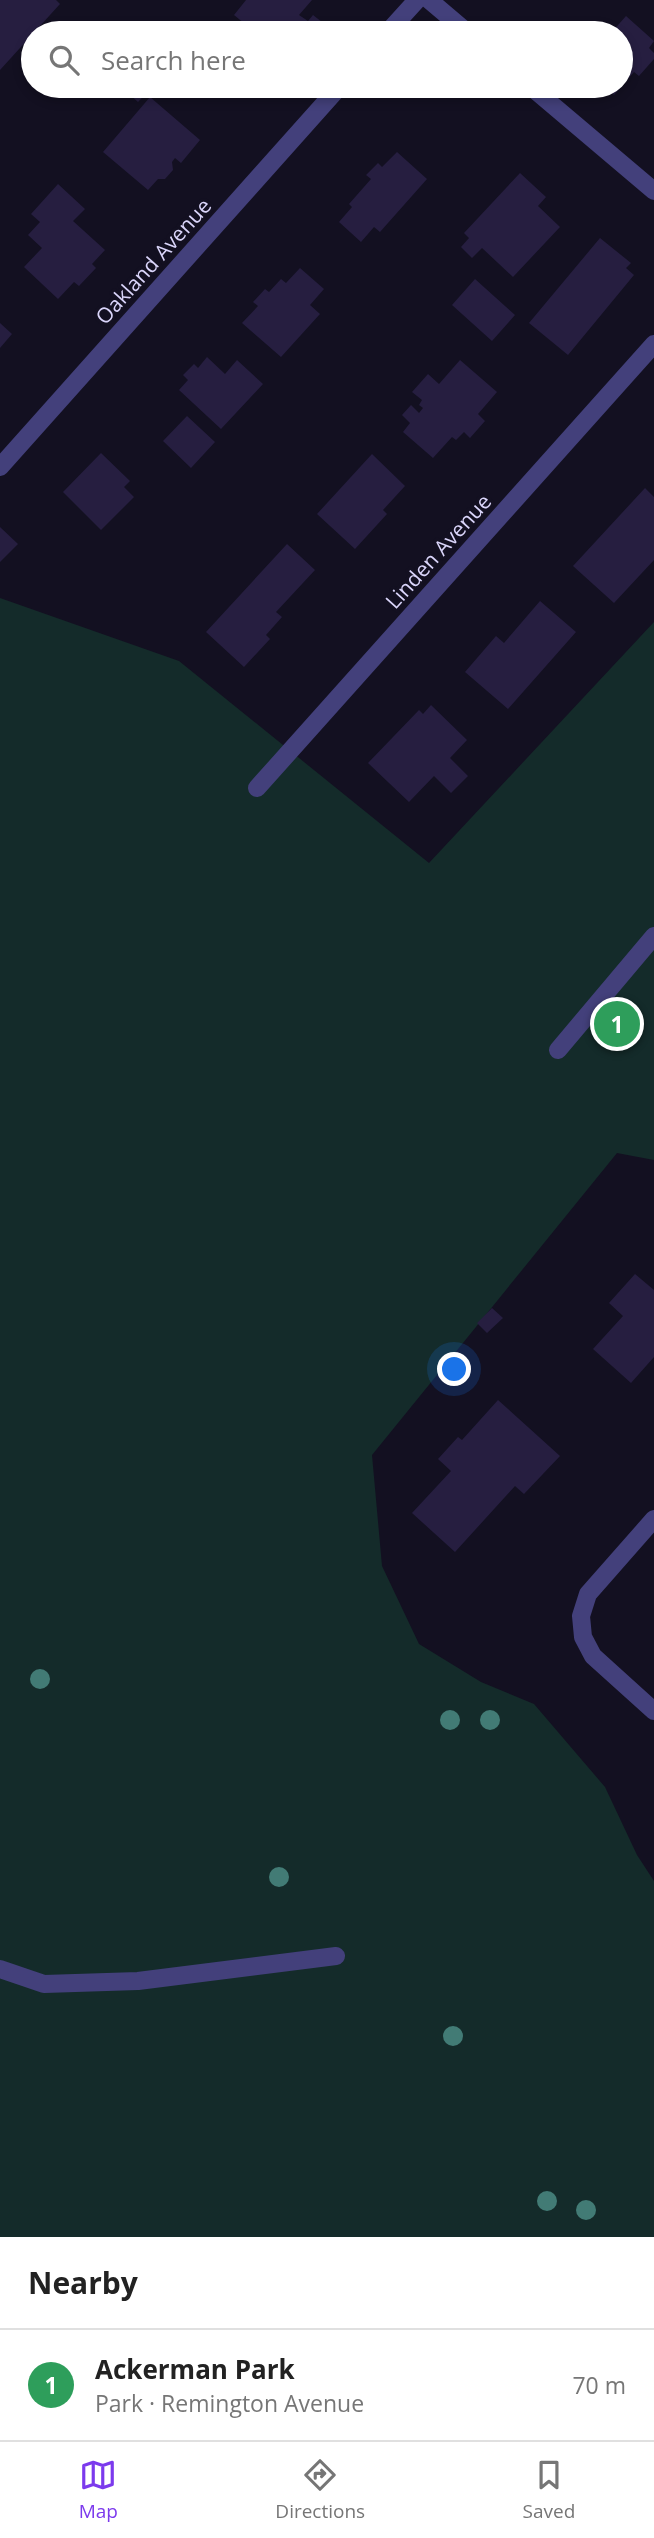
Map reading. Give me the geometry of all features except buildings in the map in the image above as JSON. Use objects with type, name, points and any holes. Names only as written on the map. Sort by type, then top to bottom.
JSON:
[{"type":"street","points":[[398,21],[417,0]]},
{"type":"street","points":[[429,0],[454,21]]},
{"type":"street","name":"Oakland Avenue","points":[[0,467],[329,98]]},
{"type":"street","points":[[544,98],[654,191]]},
{"type":"street","name":"Linden Avenue","points":[[257,788],[654,344]]},
{"type":"street","points":[[558,1051],[654,936]]},
{"type":"street","points":[[654,1519],[588,1594],[581,1616],[583,1637],[593,1656],[654,1711]]},
{"type":"street","points":[[0,1969],[44,1984],[138,1980],[335,1956]]},
{"type":"green space","points":[[0,598],[179,661],[429,863],[654,622],[654,1160],[617,1153],[372,1455],[382,1566],[419,1644],[481,1682],[534,1704],[605,1787],[637,1855],[654,1881],[654,2237],[0,2237]]},
{"type":"place","name":"Ackerman Park","points":[[617,1024]]}]
